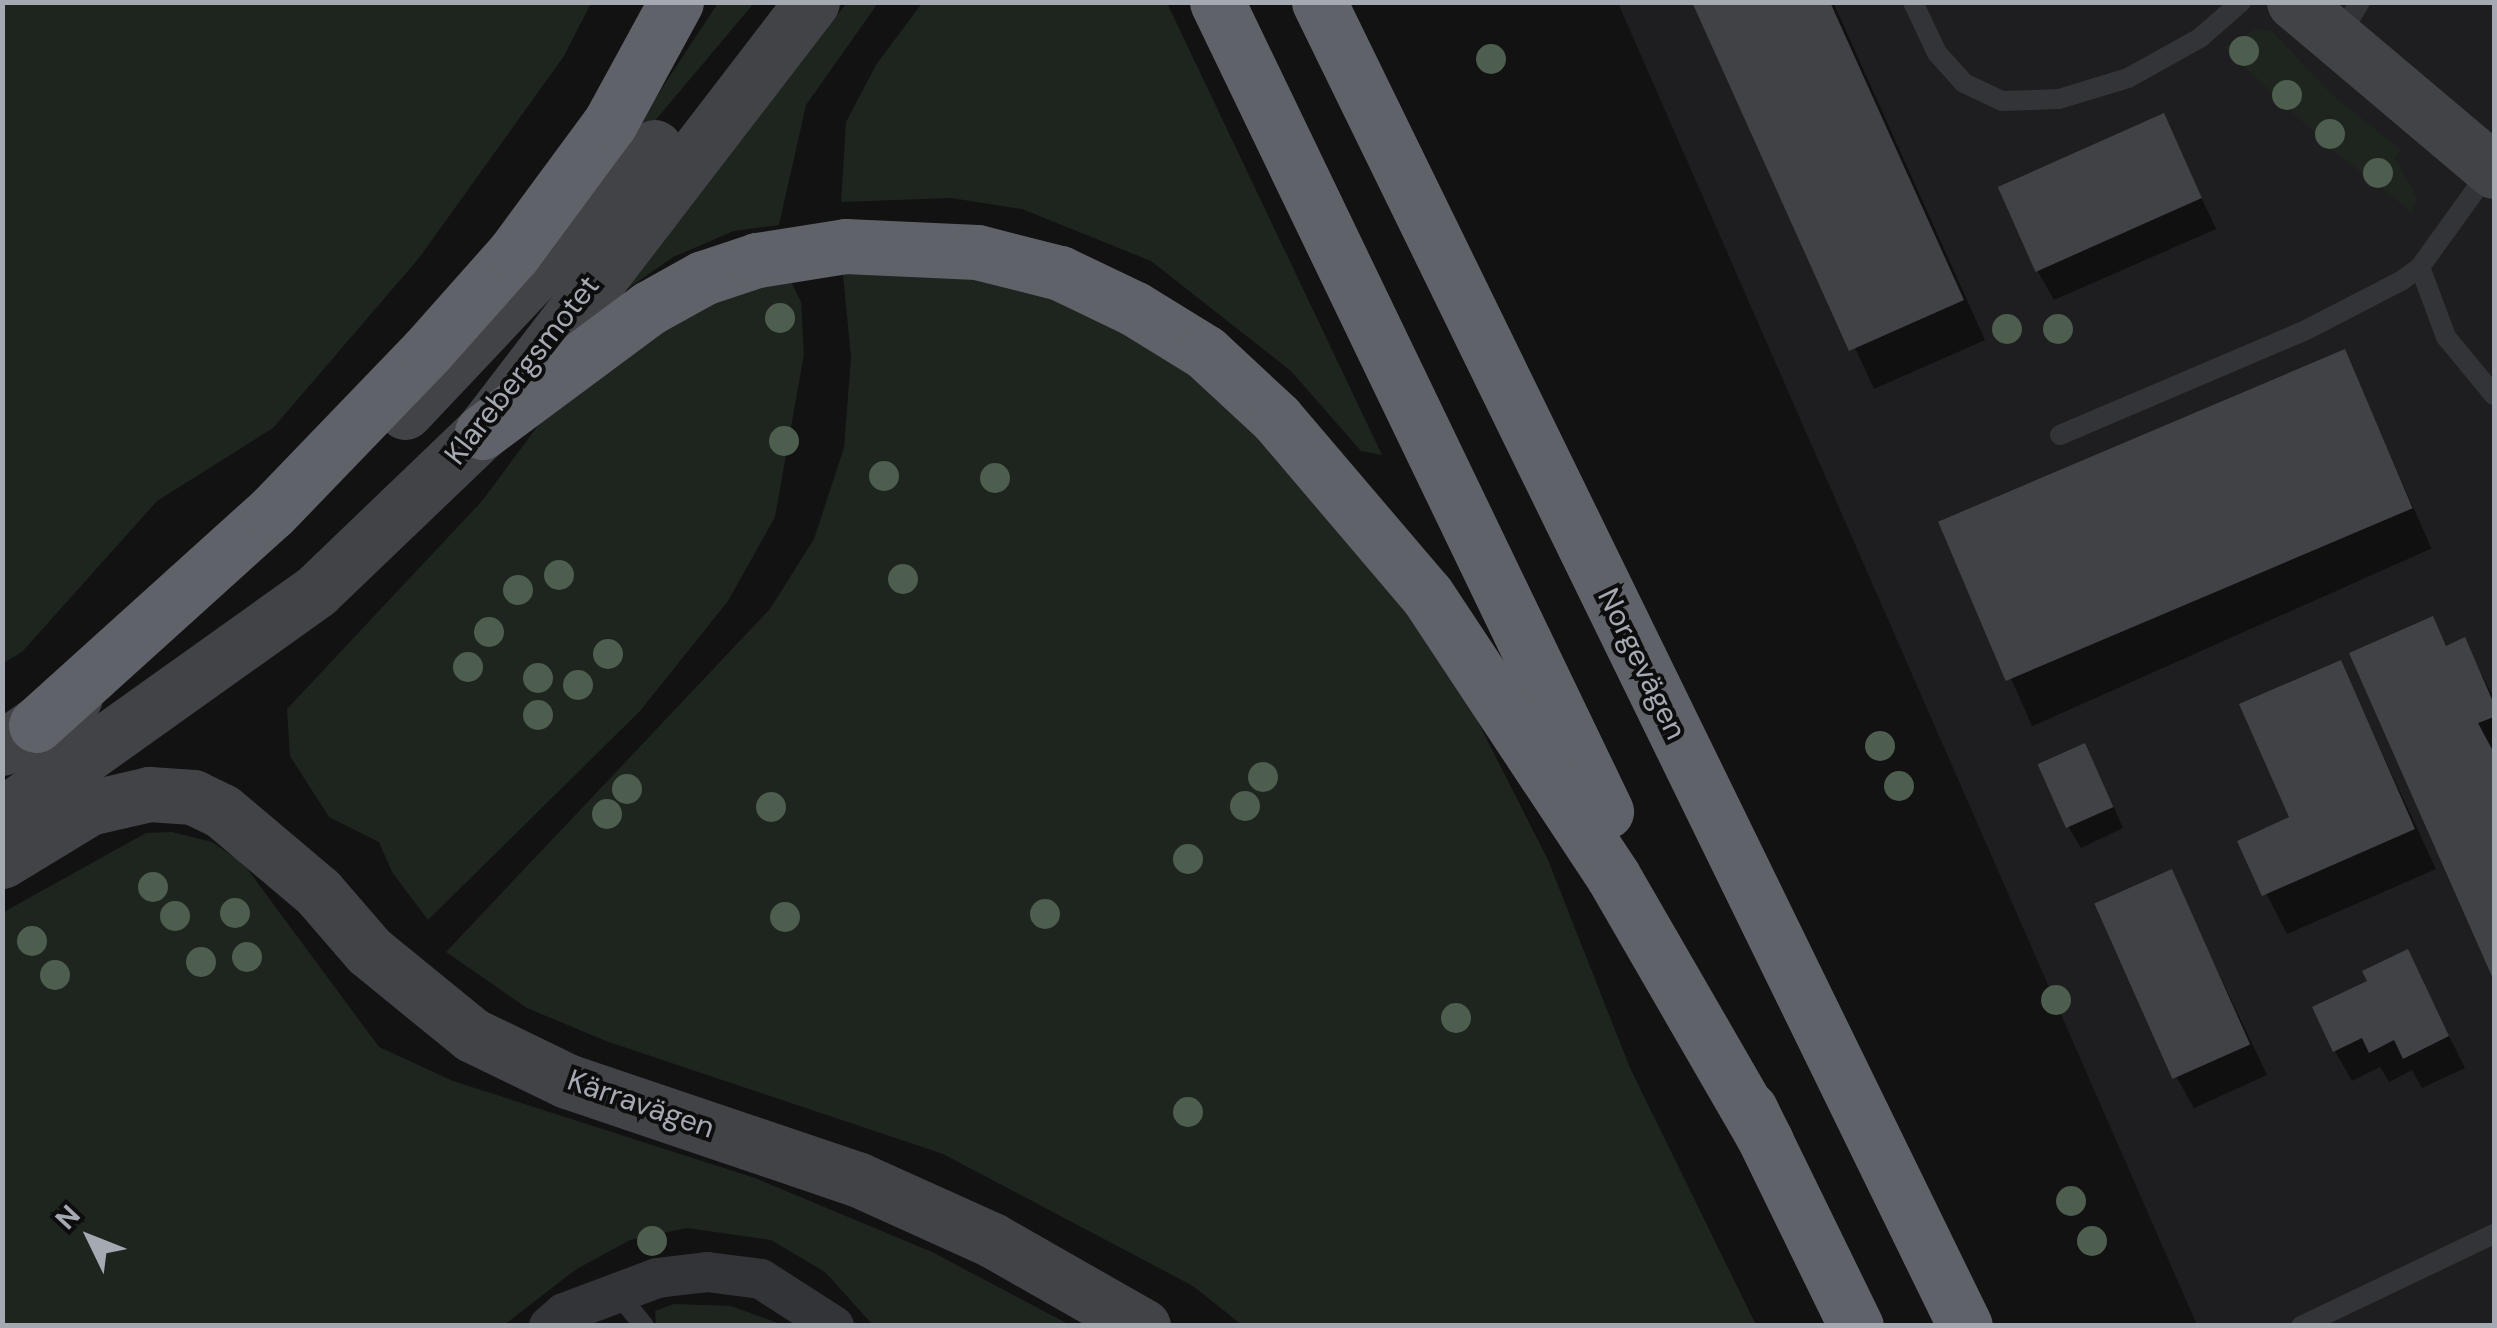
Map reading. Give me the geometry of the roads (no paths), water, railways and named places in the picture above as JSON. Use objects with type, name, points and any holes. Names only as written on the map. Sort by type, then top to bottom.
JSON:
[{"type":"highway","points":[[19,737],[272,512],[502,267],[610,123],[676,2]]},
{"type":"highway","points":[[1217,2],[1856,1326]]},
{"type":"highway","name":"Norgevägen","points":[[1319,2],[1965,1326]]},
{"type":"highway","points":[[482,432],[648,308],[703,278],[756,260],[845,246],[978,252],[1060,273],[1135,309],[1204,352],[1277,418],[1427,595],[1613,876],[1766,1142]]},
{"type":"main road","name":"Klarebergsmotet","points":[[19,737],[227,577],[402,415],[664,137],[774,2]]},
{"type":"main road","name":"Klarebergsmotet","points":[[20,805],[316,591],[482,432],[812,2]]},
{"type":"main road","points":[[2294,2],[2348,22],[2494,168]]},
{"type":"main road","name":"Kärravägen","points":[[2,860],[89,808],[149,794],[193,798],[236,822],[318,892],[398,977],[472,1034],[567,1080],[857,1179],[992,1240],[1143,1326]]},
{"type":"street","points":[[549,1326],[617,1292],[707,1272],[761,1279],[834,1326]]},
{"type":"lane","points":[[1912,2],[1937,53],[1964,83],[2002,101],[2059,99],[2128,78],[2200,38],[2242,2]]},
{"type":"lane","points":[[2060,435],[2341,314],[2420,267],[2494,168]]},
{"type":"lane","points":[[2420,267],[2446,337],[2494,395]]},
{"type":"lane","points":[[2301,1326],[2494,1234]]},
{"type":"lane","points":[[617,1292],[644,1326]]}]
